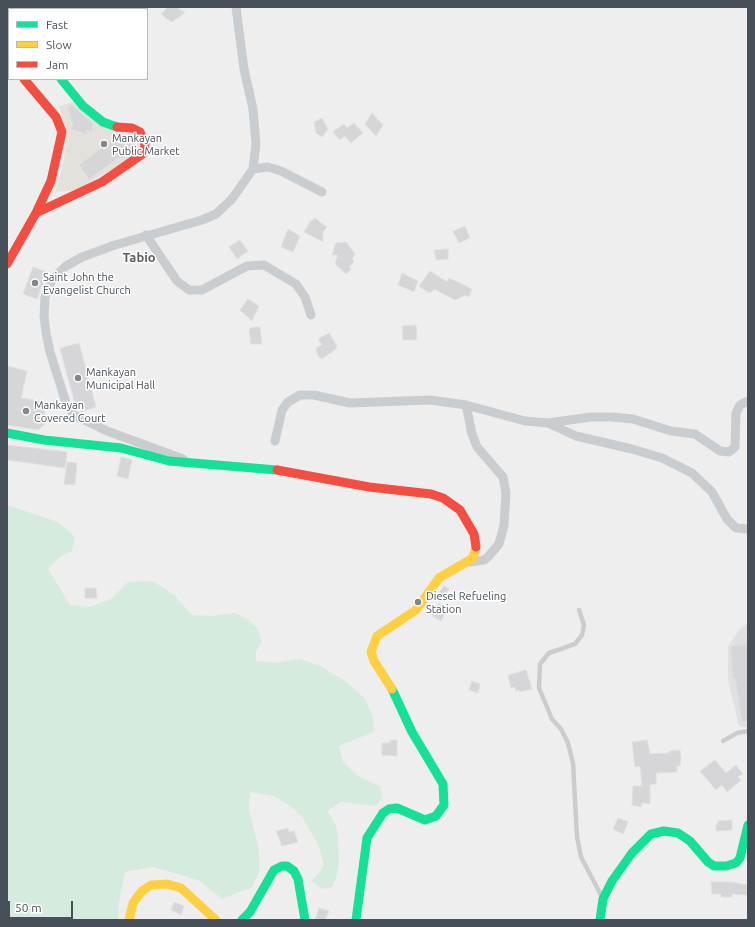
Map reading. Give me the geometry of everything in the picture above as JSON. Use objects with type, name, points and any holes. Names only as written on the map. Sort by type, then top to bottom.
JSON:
[{"type":"main road","points":[[7,264],[36,213],[51,181],[62,132],[56,117],[25,80]]},
{"type":"main road","points":[[36,213],[102,182],[144,153],[145,144],[143,136],[140,132],[132,128],[112,126],[102,122],[83,106],[62,80]]},
{"type":"main road","points":[[7,433],[44,440],[121,448],[169,461],[200,465],[285,471],[369,487],[431,494],[443,498],[460,510],[474,534],[476,548],[473,558],[470,562],[452,569],[439,578],[416,610],[377,636],[373,643],[371,652],[374,661],[391,686],[412,732],[438,772],[443,784],[445,798],[443,808],[436,816],[432,818],[420,819],[396,808],[389,809],[383,813],[367,838],[356,920]]},
{"type":"main road","points":[[600,920],[603,899],[622,865],[640,843],[651,834],[664,831],[684,836],[708,862],[714,866],[720,867],[736,863],[740,858],[748,825]]},
{"type":"main road","points":[[242,920],[250,912],[270,874],[282,866],[287,866],[294,871],[298,879],[306,920]]},
{"type":"main road","points":[[129,920],[133,903],[142,891],[152,885],[166,884],[181,888],[216,920]]},
{"type":"street","points":[[200,465],[107,430],[74,415],[67,406],[50,352],[44,316],[45,297],[52,280],[66,266],[82,258],[146,236],[202,220],[216,214],[232,199],[253,169],[256,144],[254,116],[244,69],[236,7]]},
{"type":"street","points":[[253,169],[268,167],[280,171],[322,192]]},
{"type":"street","points":[[146,236],[177,281],[189,290],[202,290],[247,266],[264,265],[296,284],[305,297],[311,315]]},
{"type":"street","points":[[275,441],[282,410],[288,402],[300,396],[314,395],[350,403],[430,400],[466,405],[525,421],[548,423],[591,417],[612,416],[633,419],[671,431],[695,434],[720,451],[729,452],[735,447],[736,413],[740,405],[748,401]]},
{"type":"street","points":[[466,405],[472,434],[477,447],[503,477],[506,492],[504,525],[499,544],[484,560],[470,562]]},
{"type":"street","points":[[548,423],[576,436],[632,449],[662,458],[692,473],[712,492],[727,519],[736,528],[748,529]]},
{"type":"lane","points":[[579,610],[584,625],[582,635],[575,644],[549,653],[540,664],[539,688],[552,719],[561,728],[574,762],[577,837],[581,857],[603,899]]},
{"type":"lane","points":[[723,741],[737,733],[748,732]]},
{"type":"shaded area","name":"Mankayan Public Market","points":[[77,101],[141,140],[141,152],[76,190],[55,192],[63,165],[67,135],[59,106]]},
{"type":"shaded area","points":[[748,623],[748,728],[739,726],[728,680],[728,646],[740,629]]},
{"type":"green space","points":[[7,505],[58,522],[75,537],[72,551],[60,557],[48,569],[70,605],[89,607],[111,599],[128,582],[153,581],[174,595],[192,615],[211,616],[234,613],[249,620],[258,629],[262,642],[256,651],[256,661],[275,663],[300,659],[320,666],[348,683],[365,699],[373,716],[374,732],[339,746],[343,762],[358,776],[381,787],[382,798],[376,806],[341,802],[327,811],[336,825],[338,838],[339,861],[336,879],[332,887],[322,889],[311,881],[324,865],[318,844],[302,817],[293,808],[274,796],[250,792],[249,809],[259,851],[259,873],[252,887],[222,899],[198,880],[153,867],[125,872],[119,903],[118,920],[7,920]]},
{"type":"building","points":[[168,7],[177,7],[185,13],[171,22],[161,14]]},
{"type":"building","points":[[72,105],[93,124],[92,132],[87,130],[86,134],[71,129],[73,123],[67,107]]},
{"type":"building","points":[[372,113],[383,125],[376,136],[365,124]]},
{"type":"building","points":[[322,118],[328,129],[322,137],[316,133],[314,122]]},
{"type":"building","points":[[354,123],[363,133],[351,143],[345,136],[340,140],[333,132],[344,124],[347,128]]},
{"type":"building","points":[[116,137],[126,140],[130,138],[136,148],[121,159],[120,157],[89,179],[79,165]]},
{"type":"building","points":[[315,218],[327,227],[323,232],[323,242],[304,232],[310,222]]},
{"type":"building","points":[[465,226],[470,238],[459,243],[453,231]]},
{"type":"building","points":[[288,229],[300,236],[293,252],[281,247]]},
{"type":"building","points":[[240,240],[248,251],[237,259],[229,247]]},
{"type":"building","points":[[346,242],[355,254],[352,259],[354,262],[349,267],[351,269],[346,274],[335,264],[338,255],[332,255],[336,243]]},
{"type":"building","points":[[448,249],[448,259],[436,260],[434,250]]},
{"type":"building","name":"Saint John the Evangelist Church","points":[[33,267],[47,272],[37,299],[23,294]]},
{"type":"building","points":[[430,271],[447,282],[449,278],[472,289],[469,297],[465,295],[455,300],[434,289],[430,293],[426,291],[419,286]]},
{"type":"building","points":[[402,273],[418,281],[414,292],[398,285]]},
{"type":"building","points":[[248,299],[259,306],[252,321],[240,310]]},
{"type":"building","points":[[416,325],[417,340],[403,340],[402,326]]},
{"type":"building","points":[[260,327],[262,344],[251,344],[249,329]]},
{"type":"building","points":[[329,333],[337,346],[336,349],[322,359],[318,356],[316,348],[322,345],[318,339]]},
{"type":"building","name":"Mankayan Municipal Hall","points":[[79,343],[96,407],[81,412],[76,408],[60,348]]},
{"type":"building","name":"Mankayan Covered Court","points":[[7,366],[27,371],[21,398],[40,401],[48,421],[38,430],[7,425]]},
{"type":"building","points":[[7,445],[67,452],[65,468],[7,460]]},
{"type":"building","points":[[121,457],[132,460],[128,479],[117,476]]},
{"type":"building","points":[[67,462],[77,463],[75,485],[64,484]]},
{"type":"building","points":[[444,586],[449,589],[440,601],[435,598]]},
{"type":"building","points":[[85,588],[96,588],[97,598],[85,598]]},
{"type":"building","points":[[439,603],[448,609],[441,621],[432,616]]},
{"type":"building","points":[[748,644],[748,721],[742,722],[735,678],[733,678],[730,646]]},
{"type":"building","points":[[526,670],[532,689],[520,692],[519,690],[516,691],[515,687],[511,688],[508,675]]},
{"type":"building","points":[[472,681],[480,684],[478,693],[469,690]]},
{"type":"building","points":[[390,740],[397,740],[397,756],[382,755],[382,743],[390,743]]},
{"type":"building","points":[[647,740],[650,754],[669,753],[669,751],[680,750],[681,758],[680,766],[677,766],[677,772],[656,773],[656,784],[650,785],[650,804],[642,803],[641,807],[632,805],[633,786],[642,786],[640,766],[635,767],[632,742]]},
{"type":"building","points":[[715,760],[726,773],[736,765],[743,774],[738,777],[741,780],[727,792],[722,785],[716,790],[700,771]]},
{"type":"building","points":[[618,818],[628,822],[623,834],[613,829]]},
{"type":"building","points":[[732,820],[732,830],[716,831],[716,824],[718,824],[718,821]]},
{"type":"building","points":[[288,828],[289,832],[294,831],[298,842],[282,846],[276,831]]},
{"type":"building","points":[[711,882],[732,882],[747,885],[747,895],[732,894],[732,897],[721,897],[721,894],[712,894]]},
{"type":"building","points":[[174,902],[184,906],[181,915],[171,910]]},
{"type":"building","points":[[319,908],[329,911],[325,920],[315,920]]},
{"type":"traffic: fast","points":[[62,80],[83,106],[103,122],[117,127]]},
{"type":"traffic: fast","points":[[7,433],[44,440],[121,448],[169,461],[277,470]]},
{"type":"traffic: fast","points":[[356,920],[367,838],[383,813],[389,809],[397,808],[425,820],[436,816],[444,805],[443,784],[412,732],[392,689]]},
{"type":"traffic: fast","points":[[600,920],[603,899],[612,881],[632,853],[651,834],[664,831],[678,833],[690,841],[708,862],[714,866],[726,866],[736,863],[740,858],[748,825]]},
{"type":"traffic: fast","points":[[242,920],[250,912],[274,870],[282,866],[287,866],[294,871],[298,879],[305,920]]},
{"type":"traffic: slow","points":[[392,689],[374,661],[371,652],[377,636],[416,610],[439,578],[473,558],[476,547]]},
{"type":"traffic: slow","points":[[129,920],[133,903],[142,891],[151,885],[167,884],[181,888],[216,920]]},
{"type":"traffic: jam","points":[[7,264],[36,213],[51,181],[62,132],[56,117],[25,80]]},
{"type":"traffic: jam","points":[[36,213],[102,182],[144,153],[145,144],[140,132],[132,128],[117,127]]},
{"type":"traffic: jam","points":[[277,470],[369,487],[431,494],[443,498],[460,510],[474,534],[476,547]]},
{"type":"place","name":"Mankayan Public Market","points":[[104,144]]},
{"type":"place","name":"Saint John the Evangelist Church","points":[[35,283]]},
{"type":"place","name":"Mankayan Municipal Hall","points":[[78,378]]},
{"type":"place","name":"Mankayan Covered Court","points":[[26,411]]},
{"type":"place","name":"Diesel Refueling Station","points":[[418,602]]},
{"type":"district","name":"Tabio","points":[[139,258]]}]
